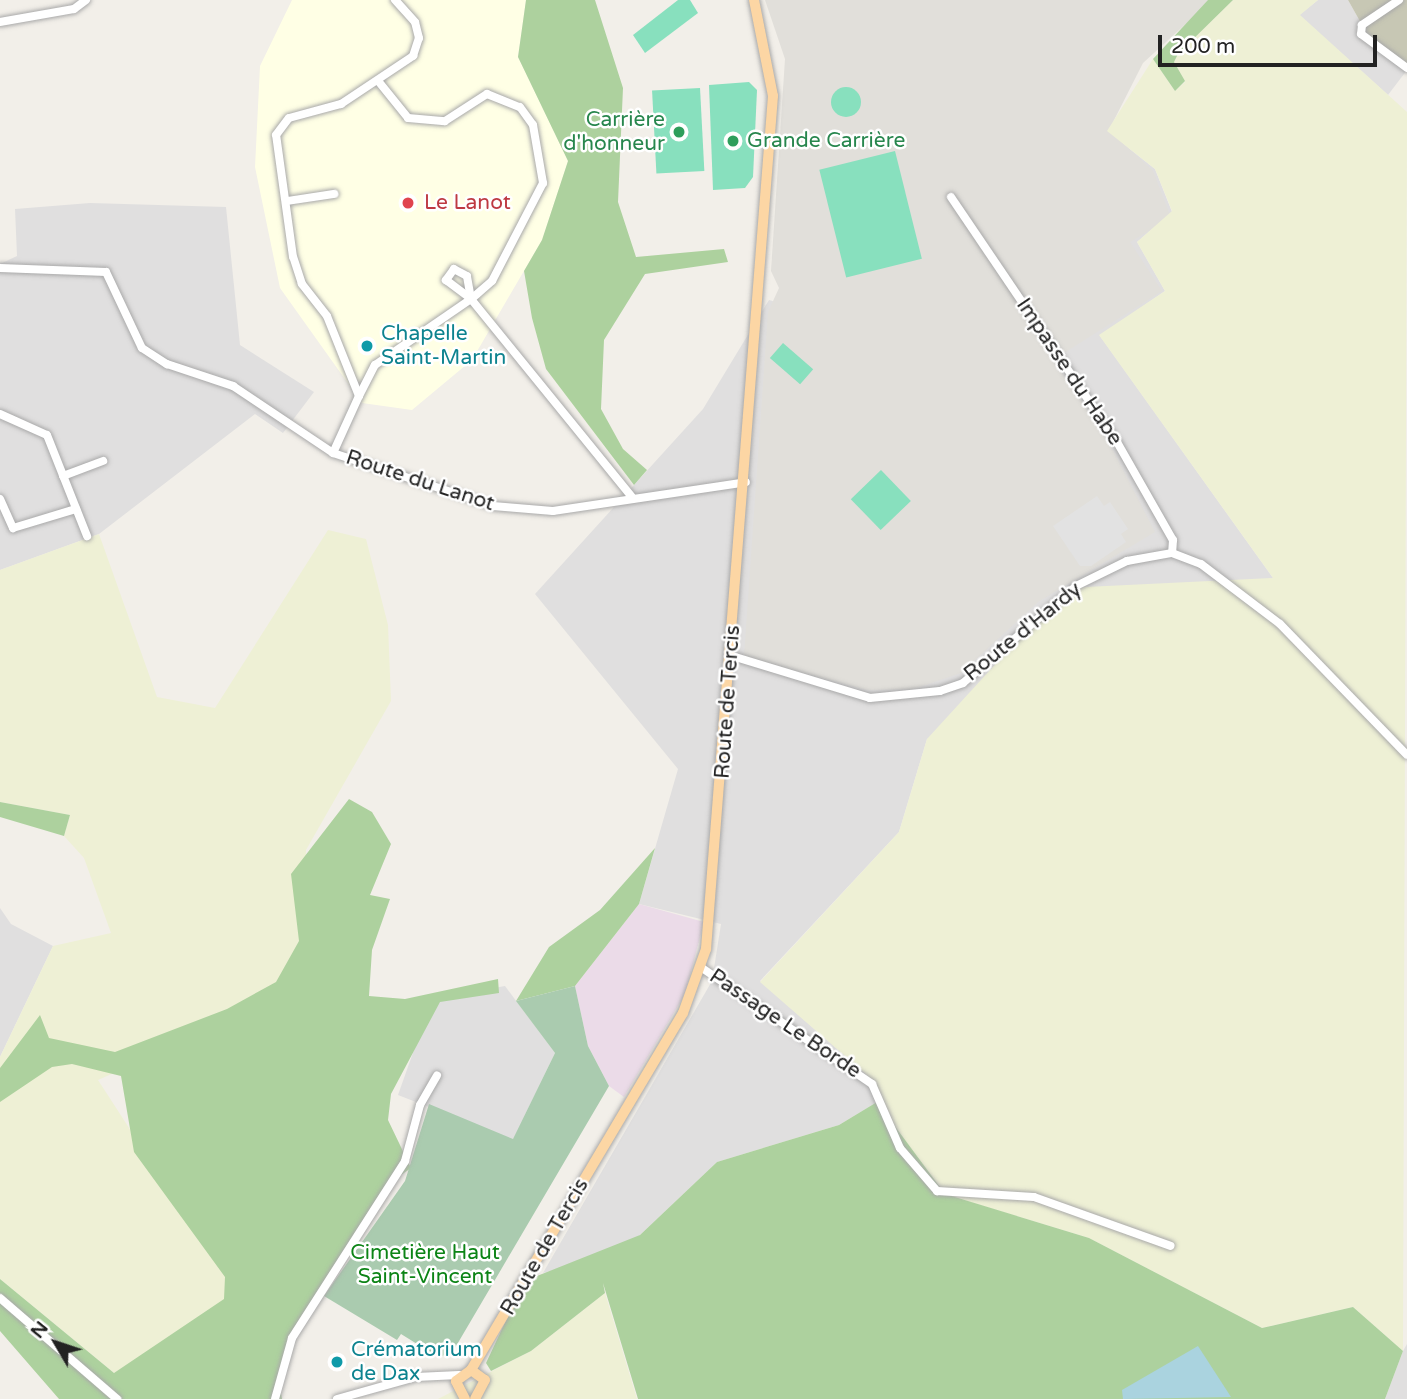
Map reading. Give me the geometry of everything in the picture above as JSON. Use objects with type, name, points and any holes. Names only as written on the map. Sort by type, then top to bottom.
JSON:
[{"type":"main road","name":"Route de Tercis","points":[[471,1370],[486,1350],[683,1013],[702,968],[712,911],[773,96],[754,0]]},
{"type":"main road","name":"Route de Tercis","points":[[475,1399],[485,1386],[482,1375],[486,1350]]},
{"type":"main road","points":[[463,1399],[455,1387],[459,1375],[471,1370],[482,1375]]},
{"type":"street","points":[[0,22],[74,9],[86,0]]},
{"type":"street","points":[[359,396],[327,316],[302,284],[289,241],[288,201],[280,128],[379,82],[413,56],[419,38],[415,22],[395,0]]},
{"type":"street","points":[[1399,0],[1362,25],[1361,34],[1407,68]]},
{"type":"street","name":"Route du Lanot","points":[[333,453],[375,365],[471,299],[492,281],[543,183],[533,125],[520,107],[487,94],[445,121],[414,120],[403,117],[379,82]]},
{"type":"street","points":[[288,201],[334,194]]},
{"type":"street","name":"Impasse du Habe","points":[[951,197],[1117,442],[1173,540],[1172,553]]},
{"type":"street","name":"Route du Lanot","points":[[0,268],[106,272],[142,348],[167,364],[233,386],[333,453],[493,506],[553,511],[632,497],[746,482]]},
{"type":"street","points":[[471,299],[632,497]]},
{"type":"street","points":[[0,414],[47,435],[87,536]]},
{"type":"street","points":[[63,476],[103,461]]},
{"type":"street","points":[[0,499],[13,528],[76,509]]},
{"type":"street","points":[[1172,553],[1200,564],[1280,624],[1407,755]]},
{"type":"street","name":"Route d'Hardy","points":[[732,656],[870,698],[940,691],[974,675],[1076,586],[1127,561],[1172,553]]},
{"type":"street","name":"Passage Le Borde","points":[[702,968],[872,1084],[900,1148],[937,1191],[1034,1197],[1171,1246]]},
{"type":"street","points":[[275,1399],[292,1338],[405,1161],[420,1105],[437,1076]]},
{"type":"street","points":[[0,1298],[117,1399]]},
{"type":"street","points":[[337,1399],[416,1377],[459,1375]]},
{"type":"street","points":[[439,1378],[455,1387]]},
{"type":"shaded area","name":"Le Lanot","points":[[292,0],[526,0],[518,57],[568,161],[542,240],[472,360],[412,410],[362,403],[280,288],[255,167],[260,66]]},
{"type":"shaded area","points":[[765,0],[1212,0],[1143,63],[1109,130],[1153,171],[1171,218],[1130,242],[1162,291],[1053,360],[1105,435],[1155,532],[1038,602],[961,673],[913,689],[867,690],[744,657],[768,312],[779,288],[771,271],[785,59]]},
{"type":"shaded area","points":[[1233,0],[1318,0],[1300,15],[1407,112],[1403,1351],[1353,1307],[1262,1328],[1089,1238],[944,1194],[877,1102],[868,1076],[760,982],[899,832],[927,739],[1065,588],[1273,578],[1099,335],[1165,291],[1137,242],[1172,211],[1155,169],[1107,131],[1153,59],[1175,91],[1185,82],[1174,62],[1178,54]]},
{"type":"shaded area","points":[[1318,0],[1348,0],[1366,32],[1407,70],[1388,95],[1299,15]]},
{"type":"shaded area","points":[[1348,0],[1407,0],[1407,70],[1366,32]]},
{"type":"shaded area","points":[[1107,131],[1155,169],[1172,212],[1137,242],[1165,291],[1100,336],[1273,578],[927,739],[899,832],[760,981],[868,1076],[877,1102],[839,1125],[717,1162],[601,1272],[576,1264],[543,1273],[712,981],[721,924],[639,904],[678,769],[535,594],[703,409],[769,300],[811,312]]},
{"type":"shaded area","points":[[90,203],[226,207],[240,345],[314,392],[283,433],[255,414],[99,534],[0,570],[0,264],[17,256],[15,209]]},
{"type":"shaded area","points":[[1097,496],[1104,506],[1110,502],[1128,529],[1121,534],[1126,542],[1091,566],[1080,566],[1053,526]]},
{"type":"shaded area","points":[[328,530],[366,539],[388,625],[391,701],[306,850],[305,988],[98,1080],[238,1296],[114,1373],[0,1279],[0,1057],[53,946],[111,933],[84,858],[64,836],[70,815],[0,802],[0,570],[99,534],[157,697],[215,708]]},
{"type":"shaded area","points":[[639,904],[704,922],[685,994],[624,1097],[609,1086],[588,1046],[575,986]]},
{"type":"shaded area","points":[[0,908],[11,924],[53,946],[0,1057]]},
{"type":"shaded area","points":[[505,986],[555,1053],[513,1140],[398,1095],[432,999]]},
{"type":"shaded area","points":[[605,1293],[637,1399],[438,1399],[531,1351]]},
{"type":"shaded area","points":[[1407,1344],[1407,1399],[1385,1399],[1403,1351]]},
{"type":"green space","points":[[526,0],[595,0],[623,88],[618,202],[636,257],[724,249],[728,262],[645,274],[604,340],[601,409],[623,449],[647,470],[634,485],[546,369],[532,318],[524,271],[542,240],[568,161],[518,57]]},
{"type":"green space","points":[[678,0],[690,0],[698,13],[645,53],[633,35]]},
{"type":"green space","points":[[1208,0],[1233,0],[1178,54],[1174,62],[1185,81],[1175,91],[1153,59]]},
{"type":"green space","name":"Grande Carrière","points":[[749,82],[757,90],[753,177],[745,188],[713,190],[709,85]]},
{"type":"green space","points":[[846,87],[856,92],[861,102],[856,112],[846,117],[836,112],[831,102],[836,92]]},
{"type":"green space","name":"Carrière d'honneur","points":[[700,88],[704,171],[656,173],[652,91]]},
{"type":"green space","points":[[895,151],[922,259],[846,278],[819,170]]},
{"type":"green space","points":[[783,343],[813,369],[800,384],[770,358]]},
{"type":"green space","points":[[881,470],[911,501],[881,530],[851,499]]},
{"type":"green space","points":[[349,799],[372,812],[391,844],[370,895],[390,899],[372,950],[369,996],[405,999],[498,979],[499,993],[440,1002],[391,1094],[388,1120],[411,1168],[387,1185],[292,1338],[279,1382],[282,1399],[59,1399],[0,1331],[0,1279],[114,1373],[224,1299],[225,1277],[134,1152],[121,1076],[72,1064],[52,1067],[0,1102],[0,1068],[40,1015],[49,1038],[115,1052],[227,1009],[276,982],[299,941],[291,874]]},
{"type":"green space","points":[[0,802],[70,815],[64,836],[0,817]]},
{"type":"green space","points":[[655,848],[639,904],[575,986],[516,1001],[549,947],[600,910]]},
{"type":"green space","name":"Cimetière Haut Saint-Vincent","points":[[575,986],[588,1046],[609,1086],[452,1353],[438,1357],[401,1334],[397,1340],[324,1296],[405,1181],[429,1104],[513,1139],[555,1053],[516,1001]]},
{"type":"green space","points":[[877,1102],[945,1194],[1089,1238],[1262,1328],[1353,1307],[1403,1351],[1385,1399],[638,1399],[603,1283],[605,1293],[531,1351],[491,1371],[486,1363],[509,1314],[537,1276],[640,1235],[717,1162],[839,1125]]},
{"type":"water","points":[[1198,1346],[1231,1397],[1123,1399],[1122,1390]]},
{"type":"place","name":"Carrière d'honneur","points":[[679,132]]},
{"type":"place","name":"Grande Carrière","points":[[733,141]]},
{"type":"place","name":"Le Lanot","points":[[408,203]]},
{"type":"place","name":"Chapelle Saint-Martin","points":[[367,346]]},
{"type":"place","name":"Crématorium de Dax","points":[[337,1362]]}]
